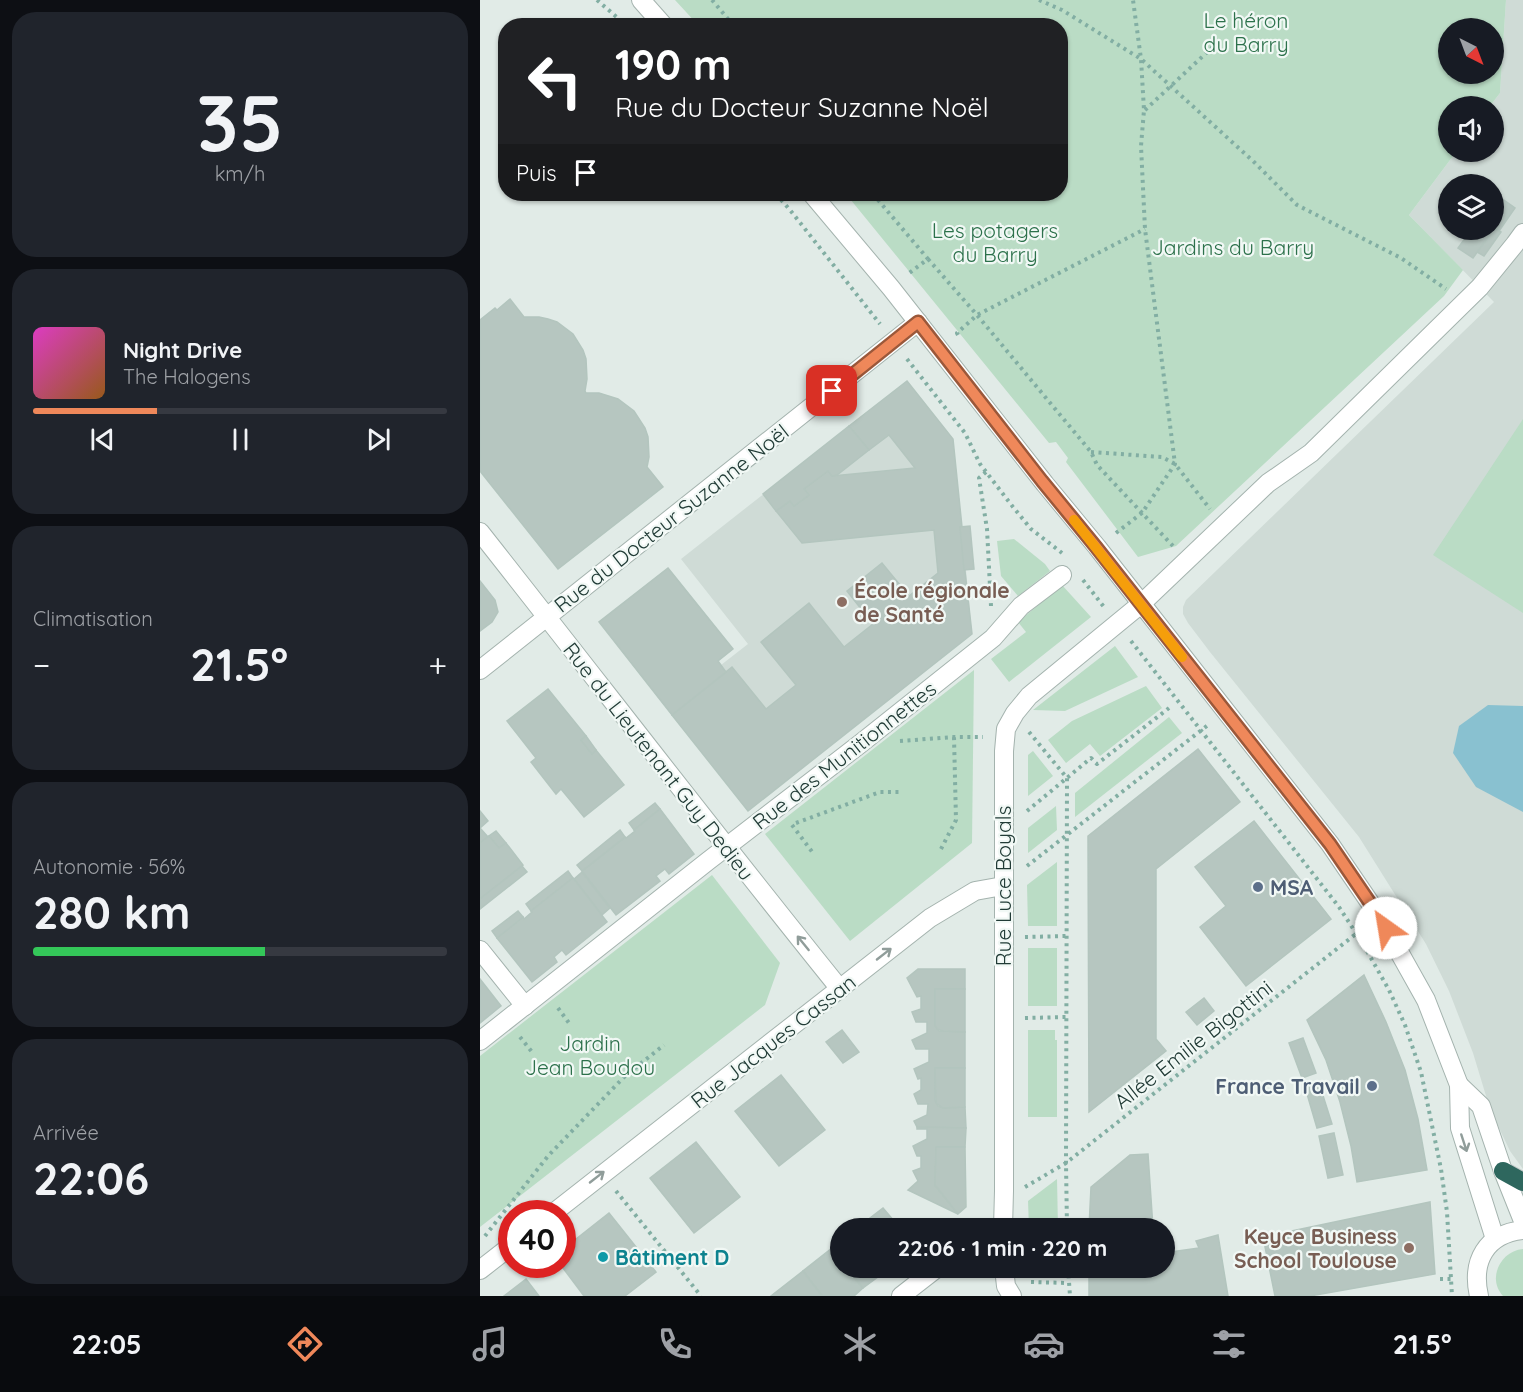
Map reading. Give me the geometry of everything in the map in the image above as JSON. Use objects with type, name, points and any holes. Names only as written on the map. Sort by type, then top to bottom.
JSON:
[{"type":"highway","points":[[1503,1171],[1523,1182]]},
{"type":"street","points":[[641,0],[657,18]]},
{"type":"street","points":[[818,201],[918,322],[1330,844],[1379,916],[1426,1000],[1459,1085],[1460,1128],[1495,1239]]},
{"type":"street","name":"Rue Luce Boyals","points":[[1003,1218],[1003,886],[1006,729],[1029,696],[1141,604],[1268,483],[1311,453],[1480,287],[1523,233]]},
{"type":"street","name":"Rue du Docteur Suzanne Noël","points":[[480,670],[918,322]]},
{"type":"street","name":"Rue du Lieutenant Guy Dedieu","points":[[480,532],[840,989]]},
{"type":"street","name":"Rue des Munitionnettes","points":[[480,1041],[993,638],[1021,606],[1069,569]]},
{"type":"street","name":"Rue Jacques Cassan","points":[[570,1200],[930,918],[975,891],[1003,886]]},
{"type":"street","points":[[480,950],[525,1006]]},
{"type":"street","points":[[1459,1085],[1481,1106],[1523,1221]]},
{"type":"street","points":[[1479,1296],[1476,1280],[1477,1264],[1484,1250],[1495,1239],[1510,1231],[1523,1230]]},
{"type":"street","points":[[480,1270],[498,1256]]},
{"type":"street","points":[[901,1296],[924,1278]]},
{"type":"street","points":[[1005,1278],[1006,1286],[1012,1296]]},
{"type":"path","points":[[597,0],[618,18]]},
{"type":"path","points":[[712,0],[727,18]]},
{"type":"path","points":[[1039,0],[1062,10],[1141,59],[1254,162],[1297,205],[1401,258],[1454,295]]},
{"type":"path","points":[[1116,532],[1142,513],[1175,464],[1145,229],[1141,146],[1144,110],[1141,59],[1133,0]]},
{"type":"path","points":[[1144,110],[1217,43]]},
{"type":"path","points":[[782,201],[965,433],[986,472],[1031,529],[1062,553],[1069,569],[1117,623],[1339,907],[1372,959],[1405,1025],[1421,1072],[1441,1169],[1447,1212],[1452,1279],[1440,1279]]},
{"type":"path","points":[[879,201],[1091,452],[1097,465],[1177,550]]},
{"type":"path","points":[[962,341],[957,333],[977,315],[1145,229]]},
{"type":"path","points":[[907,275],[928,259]]},
{"type":"path","points":[[1091,452],[1162,457],[1175,464],[1214,514]]},
{"type":"path","points":[[986,472],[979,478],[987,529],[993,638]]},
{"type":"path","points":[[1022,815],[1091,758],[1097,764],[1169,708]]},
{"type":"path","points":[[1021,870],[1225,712]]},
{"type":"path","points":[[1025,727],[1067,778],[1067,1218]]},
{"type":"path","points":[[941,849],[956,820],[954,737]]},
{"type":"path","points":[[860,744],[984,737]]},
{"type":"path","points":[[783,828],[880,792],[901,792]]},
{"type":"path","points":[[792,825],[813,853]]},
{"type":"path","name":"Allée Emilie Bigottini","points":[[1021,1189],[1066,1163],[1379,916]]},
{"type":"path","points":[[1021,938],[1067,936]]},
{"type":"path","points":[[1021,1018],[1067,1017]]},
{"type":"path","points":[[481,1241],[548,1156],[625,1076],[664,1045]]},
{"type":"path","points":[[602,1174],[701,1296]]},
{"type":"path","points":[[1068,1278],[1070,1296]]},
{"type":"path","points":[[1027,1282],[1068,1283]]},
{"type":"shaded area","points":[[1506,0],[1523,0],[1523,1169],[1510,1151],[1490,1109],[1473,1053],[1449,991],[1426,944],[1359,837],[1210,652],[1183,614],[1186,600],[1494,302],[1409,215],[1438,176],[1438,240],[1504,240],[1504,174],[1440,174],[1449,162],[1504,162],[1504,96],[1498,96],[1501,84],[1504,84]]},
{"type":"shaded area","name":"École régionale de Santé","points":[[907,381],[953,439],[962,527],[970,526],[974,569],[966,570],[972,634],[748,811],[672,715],[726,672],[721,665],[748,644],[681,559]]},
{"type":"green space","name":"Jardins du Barry","points":[[675,0],[1506,0],[1504,31],[1504,18],[1438,18],[1438,84],[1501,84],[1498,96],[1438,96],[1438,162],[1449,162],[1409,215],[1463,270],[1444,296],[1176,546],[1138,557],[1066,462],[1068,458],[1056,442],[1049,443],[852,201],[1068,201],[1068,18],[692,18]]},
{"type":"green space","points":[[1523,419],[1523,613],[1433,555]]},
{"type":"green space","points":[[1014,539],[1045,564],[1050,571],[1018,596],[1001,576],[997,541]]},
{"type":"green space","points":[[1062,585],[1091,617],[1009,682],[991,659],[1026,632],[1018,622]]},
{"type":"green space","points":[[1115,646],[1138,677],[1065,711],[1033,710]]},
{"type":"green space","points":[[974,670],[972,843],[850,941],[765,834]]},
{"type":"green space","points":[[1146,686],[1162,708],[1100,756],[1090,744],[1066,763],[1048,740],[1072,721]]},
{"type":"green space","points":[[1169,717],[1182,733],[1075,817],[1075,793]]},
{"type":"green space","points":[[1033,751],[1053,776],[1028,796],[1028,755]]},
{"type":"green space","points":[[1056,806],[1057,830],[1028,853],[1028,828]]},
{"type":"green space","points":[[1057,862],[1057,926],[1028,926],[1027,885]]},
{"type":"green space","name":"Jardin Jean Boudou","points":[[712,875],[780,963],[765,1005],[515,1200],[498,1200],[498,1213],[480,1227],[480,1056]]},
{"type":"green space","points":[[1028,948],[1057,948],[1057,1006],[1028,1006]]},
{"type":"green space","points":[[1028,1030],[1055,1030],[1057,1117],[1028,1117]]},
{"type":"green space","points":[[1057,1179],[1058,1218],[1029,1218],[1028,1201]]},
{"type":"green space","points":[[1523,1249],[1523,1296],[1503,1296],[1496,1282],[1498,1267],[1508,1255]]},
{"type":"water","points":[[1488,705],[1523,706],[1523,812],[1476,787],[1453,753],[1459,726]]},
{"type":"building","points":[[1504,200],[1515,208],[1504,224]]},
{"type":"building","points":[[1464,240],[1486,240],[1473,258],[1458,248]]},
{"type":"building","points":[[1486,240],[1495,240],[1484,256],[1477,252]]},
{"type":"building","points":[[510,299],[524,317],[539,317],[557,322],[573,334],[586,359],[586,393],[599,393],[618,399],[634,411],[648,437],[647,467],[663,487],[558,569],[480,471],[480,320]]},
{"type":"building","name":"École régionale de Santé","points":[[907,381],[953,439],[972,634],[748,811],[672,715],[732,667],[766,709],[796,685],[761,642],[809,603],[844,647],[873,624],[847,591],[882,563],[909,596],[938,573],[934,530],[802,543],[776,511],[790,501],[794,506],[809,495],[804,489],[828,471],[832,476],[915,468],[889,435],[869,450],[849,426]]},
{"type":"building","points":[[849,426],[869,450],[837,475],[832,476],[828,471],[804,489],[809,495],[794,506],[790,501],[776,511],[763,494]]},
{"type":"building","points":[[970,526],[974,569],[964,570],[960,527]]},
{"type":"building","points":[[668,568],[733,649],[718,661],[726,672],[672,715],[599,622]]},
{"type":"building","points":[[480,581],[495,600],[498,612],[492,622],[480,631]]},
{"type":"building","points":[[548,689],[586,736],[581,740],[592,754],[596,750],[624,785],[584,817],[561,789],[556,794],[531,762],[536,758],[507,721]]},
{"type":"building","points":[[586,736],[596,750],[592,754],[581,740]]},
{"type":"building","points":[[1198,749],[1240,802],[1156,869],[1156,1039],[1166,1051],[1089,1112],[1088,836]]},
{"type":"building","points":[[655,803],[660,809],[634,830],[629,823]]},
{"type":"building","points":[[660,809],[694,854],[669,874],[665,869],[656,876],[660,881],[616,915],[582,871]]},
{"type":"building","points":[[480,811],[488,821],[480,828]]},
{"type":"building","name":"MSA","points":[[1254,821],[1331,919],[1246,986],[1200,927],[1226,906],[1195,867]]},
{"type":"building","points":[[480,828],[488,837],[480,843]]},
{"type":"building","points":[[620,830],[625,837],[582,871],[577,865]]},
{"type":"building","points":[[496,831],[506,843],[499,848],[489,836]]},
{"type":"building","points":[[489,836],[499,848],[506,843],[523,865],[480,899],[480,843]]},
{"type":"building","points":[[522,866],[527,872],[480,909],[480,899]]},
{"type":"building","points":[[568,871],[573,878],[531,911],[526,904]]},
{"type":"building","points":[[582,872],[610,908],[602,915],[574,879]]},
{"type":"building","points":[[573,878],[607,922],[566,955],[562,950],[554,957],[557,962],[532,982],[497,938],[523,917],[524,919]]},
{"type":"building","points":[[518,911],[523,917],[497,938],[492,931]]},
{"type":"building","points":[[918,969],[965,969],[965,989],[935,989],[935,1025],[939,1031],[965,1032],[965,1068],[935,1068],[935,1100],[938,1106],[943,1108],[965,1107],[966,1128],[917,1127],[914,1121],[927,1115],[928,1104],[918,1104],[914,1094],[921,1090],[921,1078],[918,1079],[914,1069],[929,1062],[929,1049],[916,1049],[912,1040],[927,1033],[927,1022],[916,1022],[912,1012],[921,1009],[921,996],[917,997],[907,978]]},
{"type":"building","name":"France Travail","points":[[1364,975],[1405,1070],[1418,1119],[1427,1170],[1357,1182],[1340,1102],[1326,1060],[1307,1020]]},
{"type":"building","points":[[480,979],[501,1006],[480,1023]]},
{"type":"building","points":[[935,989],[965,989],[965,1032],[937,1029]]},
{"type":"building","points":[[1204,998],[1214,1011],[1197,1025],[1186,1012]]},
{"type":"building","points":[[842,1030],[859,1052],[843,1063],[826,1042]]},
{"type":"building","points":[[1303,1038],[1316,1073],[1302,1078],[1289,1043]]},
{"type":"building","points":[[935,1068],[965,1068],[965,1107],[943,1108],[936,1103]]},
{"type":"building","points":[[781,1075],[825,1130],[779,1166],[735,1111]]},
{"type":"building","points":[[1319,1083],[1332,1124],[1317,1128],[1305,1087]]},
{"type":"building","points":[[917,1127],[966,1128],[965,1147],[936,1147],[935,1185],[958,1214],[908,1190],[918,1181],[913,1171],[921,1168],[921,1156],[917,1156],[913,1146],[927,1139],[927,1129],[917,1129]]},
{"type":"building","points":[[1334,1133],[1343,1175],[1328,1178],[1319,1136]]},
{"type":"building","points":[[696,1142],[740,1197],[694,1233],[650,1178]]},
{"type":"building","points":[[936,1147],[965,1147],[966,1207],[958,1214],[935,1185]]},
{"type":"building","points":[[1148,1154],[1152,1218],[1089,1218],[1091,1187],[1130,1155]]},
{"type":"building","points":[[1430,1202],[1435,1274],[1310,1296],[1275,1296],[1263,1237]]},
{"type":"building","points":[[883,1208],[892,1218],[870,1218]]},
{"type":"building","name":"Bâtiment D","points":[[609,1213],[656,1272],[625,1296],[584,1296],[570,1278],[576,1278],[576,1239]]},
{"type":"building","points":[[1218,1235],[1228,1296],[1089,1296],[1089,1278],[1175,1278],[1175,1251],[1199,1248],[1196,1241]]},
{"type":"building","points":[[830,1250],[830,1278],[855,1278],[863,1288],[854,1296],[822,1296],[803,1271]]},
{"type":"building","points":[[803,1271],[822,1296],[771,1296]]},
{"type":"building","points":[[855,1278],[876,1278],[863,1288]]},
{"type":"building","points":[[526,1279],[539,1296],[504,1296]]},
{"type":"slow traffic","points":[[1074,520],[1182,657]]},
{"type":"place","name":"École régionale de Santé","points":[[842,602]]},
{"type":"place","name":"MSA","points":[[1258,887]]},
{"type":"place","name":"France Travail","points":[[1372,1086]]},
{"type":"place","name":"Keyce Business School Toulouse","points":[[1409,1248]]},
{"type":"place","name":"Bâtiment D","points":[[603,1257]]},
{"type":"route","points":[[832,391],[918,322],[1330,844],[1386,928]]},
{"type":"park label","name":"Le héron du Barry","points":[[1246,32]]},
{"type":"park label","name":"Les potagers du Barry","points":[[995,242]]}]
